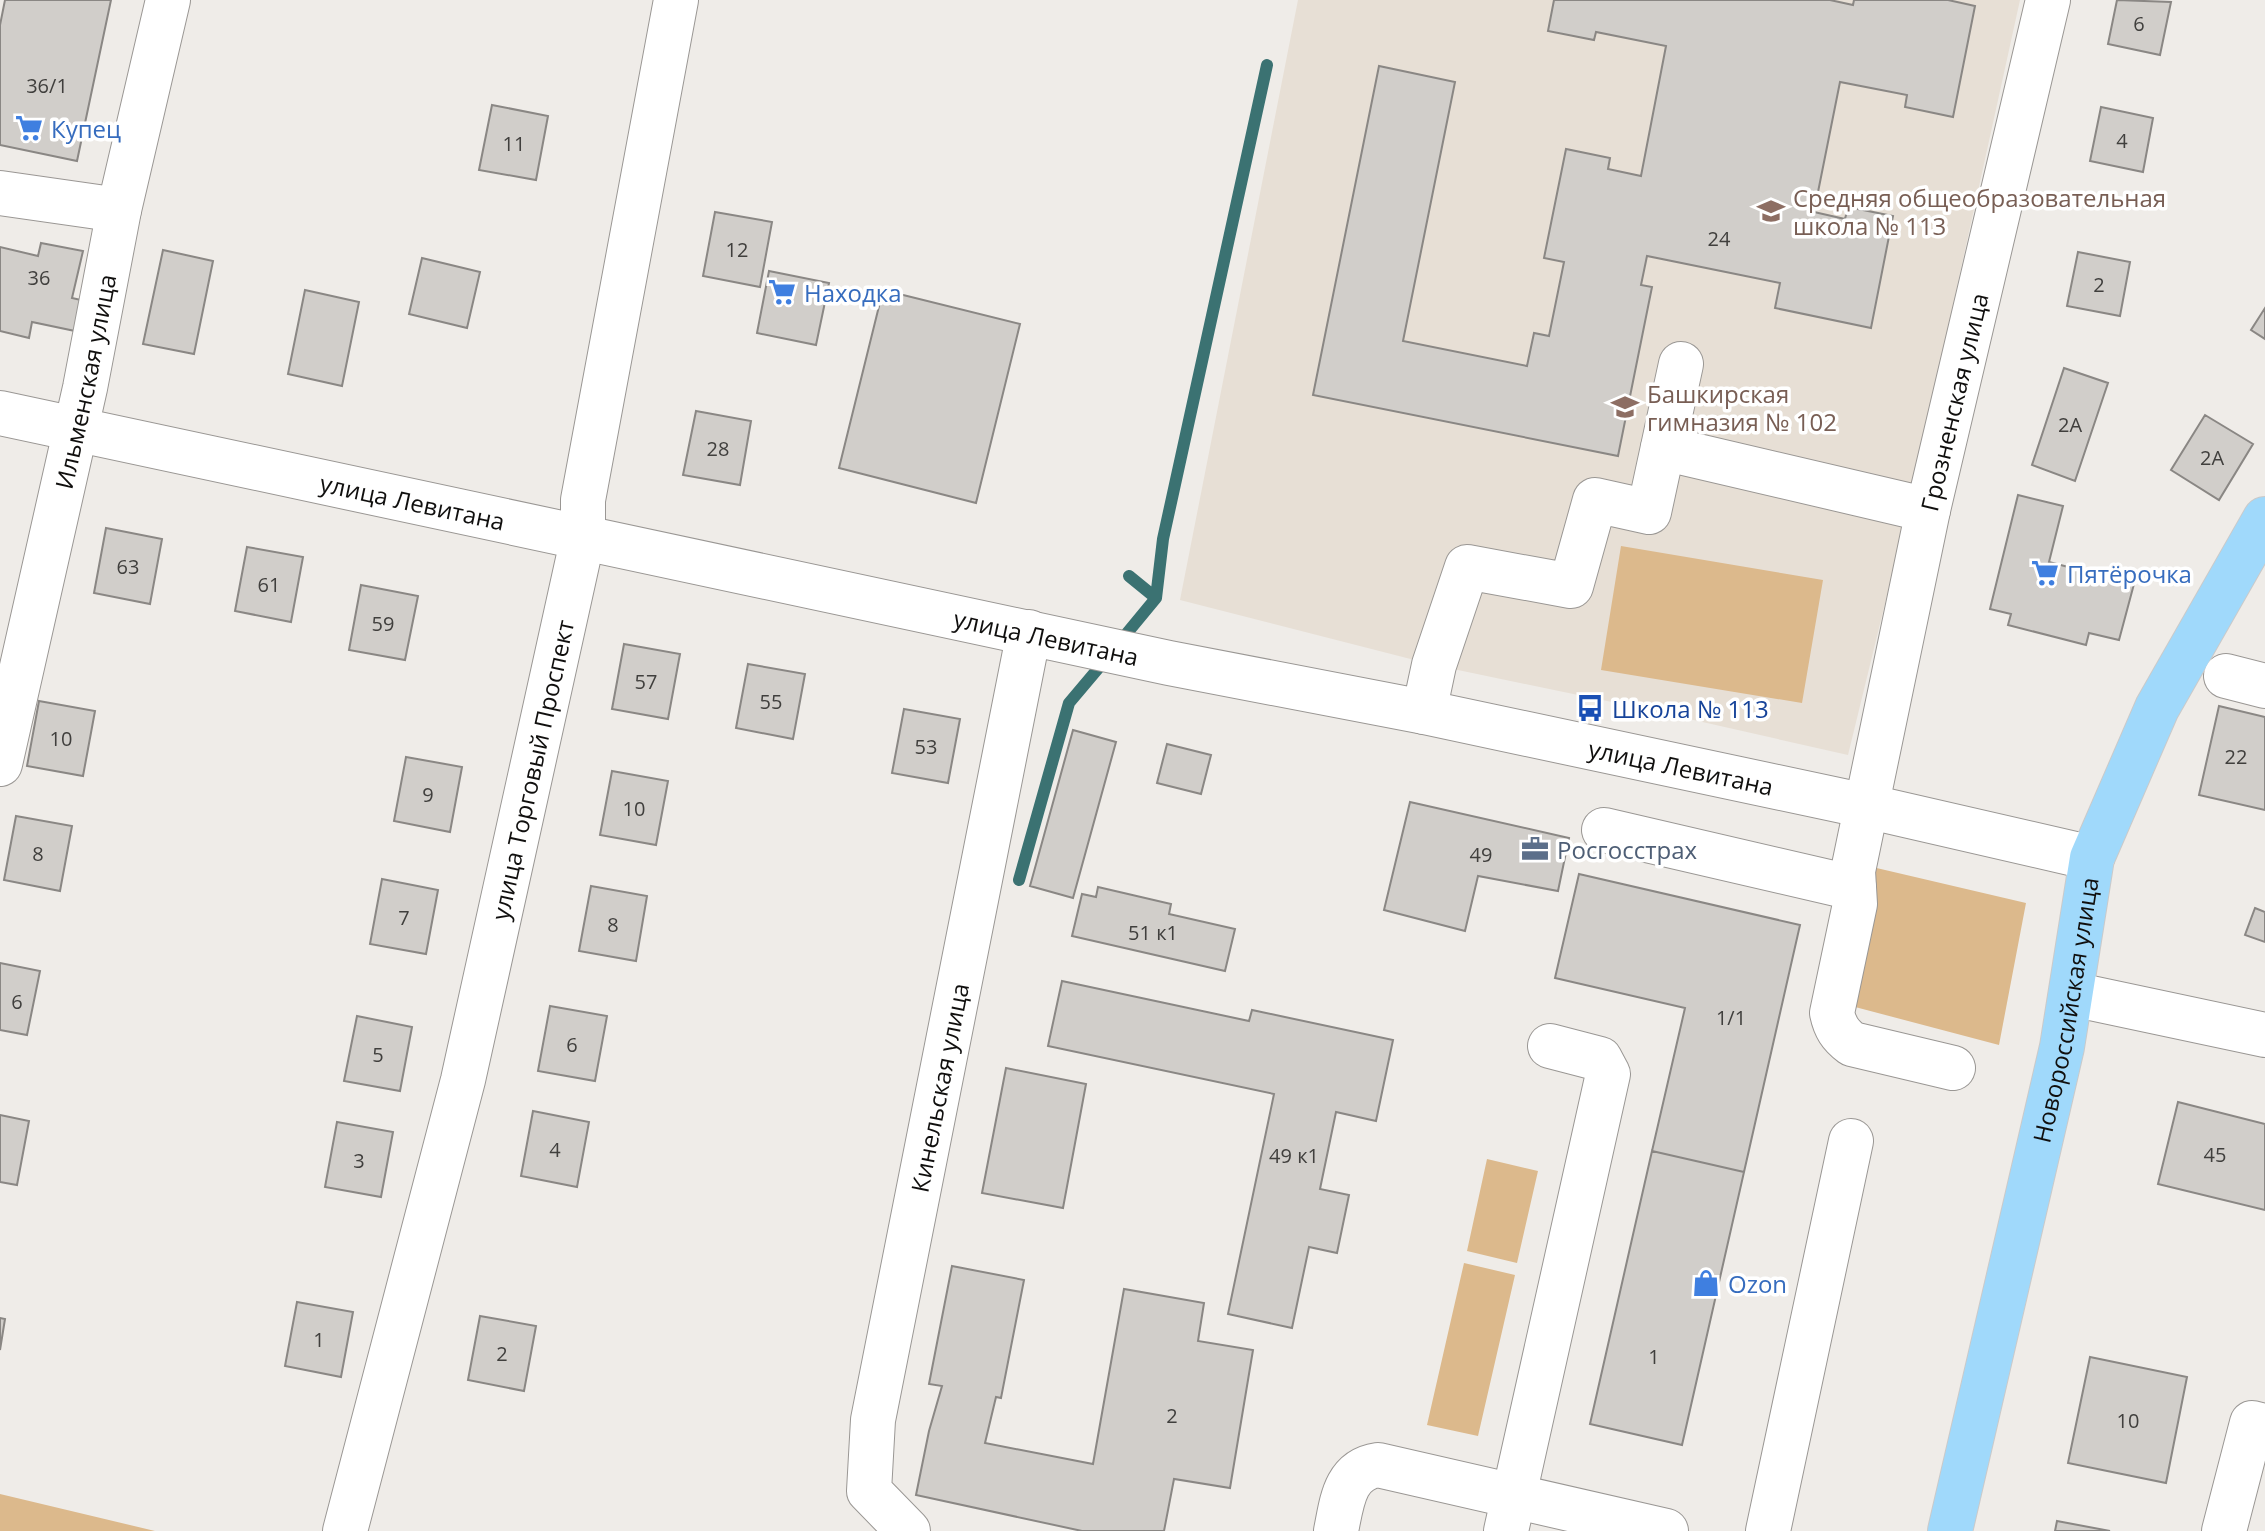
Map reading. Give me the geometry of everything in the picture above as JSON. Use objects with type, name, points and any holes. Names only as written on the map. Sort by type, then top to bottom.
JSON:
[{"type":"main road","name":"Новороссийская улица","points":[[1950,1531],[2062,1047],[2092,858],[2157,708],[2265,519]]},
{"type":"street","name":"Ильменская улица","points":[[0,764],[75,429],[119,210],[168,0]]},
{"type":"street","name":"улица Торговый Проспект","points":[[345,1531],[463,1080],[583,537],[583,500],[676,0]]},
{"type":"street","name":"Грозненская улица","points":[[1953,1068],[1852,1044],[1834,1024],[1832,1013],[1855,904],[1853,871],[1928,510],[2048,0]]},
{"type":"street","points":[[0,193],[119,210]]},
{"type":"street","points":[[1424,712],[1434,665],[1467,567],[1571,586],[1595,500],[1649,512],[1681,364]]},
{"type":"street","name":"улица Левитана","points":[[0,413],[1169,663],[1424,712],[1866,806],[2092,858]]},
{"type":"street","points":[[1663,448],[1928,510]]},
{"type":"street","name":"Кинельская улица","points":[[908,1531],[869,1491],[873,1420],[1029,632]]},
{"type":"street","points":[[1604,830],[1854,888]]},
{"type":"street","points":[[2072,994],[2265,1035]]},
{"type":"street","points":[[1510,1514],[1608,1074],[1600,1059],[1550,1046]]},
{"type":"street","points":[[1768,1531],[1851,1141]]},
{"type":"street","points":[[2224,1531],[2252,1423],[2265,1426]]},
{"type":"street","points":[[1336,1531],[1346,1488],[1352,1477],[1378,1465],[1510,1514],[1666,1531]]},
{"type":"shaded area","points":[[1298,0],[2020,0],[1909,505],[1848,755],[1434,665],[1180,600]]},
{"type":"shaded area","points":[[1621,546],[1823,580],[1802,703],[1601,670]]},
{"type":"shaded area","points":[[1868,866],[2026,903],[1999,1045],[1840,1003]]},
{"type":"shaded area","points":[[1487,1159],[1538,1171],[1517,1263],[1467,1251]]},
{"type":"shaded area","points":[[1464,1263],[1515,1275],[1478,1436],[1427,1425]]},
{"type":"shaded area","points":[[0,1494],[155,1531],[0,1531]]},
{"type":"building","points":[[5,0],[111,0],[77,161],[0,145],[0,25]]},
{"type":"building","points":[[1554,0],[1830,0],[1853,5],[1854,0],[1948,0],[1975,6],[1953,117],[1905,107],[1907,95],[1840,82],[1814,212],[1845,219],[1848,207],[1893,216],[1871,328],[1775,308],[1780,283],[1647,256],[1641,285],[1652,287],[1618,456],[1313,395],[1379,66],[1455,82],[1403,341],[1527,366],[1534,333],[1549,336],[1564,262],[1544,258],[1566,149],[1610,158],[1608,169],[1641,176],[1666,46],[1596,32],[1594,40],[1548,31]]},
{"type":"building","points":[[2117,0],[2171,2],[2160,55],[2108,44]]},
{"type":"building","points":[[492,105],[548,116],[536,180],[479,170]]},
{"type":"building","points":[[2101,107],[2153,118],[2143,172],[2090,161]]},
{"type":"building","points":[[715,212],[772,222],[760,287],[703,276]]},
{"type":"building","points":[[41,243],[83,251],[72,298],[81,300],[75,331],[32,322],[29,338],[0,331],[0,247],[38,256]]},
{"type":"building","points":[[163,250],[213,261],[194,354],[143,344]]},
{"type":"building","points":[[2078,252],[2130,262],[2120,316],[2067,306]]},
{"type":"building","points":[[422,258],[480,272],[467,328],[409,314]]},
{"type":"building","points":[[769,271],[829,283],[816,345],[757,333]]},
{"type":"building","points":[[305,290],[359,302],[342,386],[288,374]]},
{"type":"building","points":[[883,290],[1020,324],[976,503],[839,468]]},
{"type":"building","points":[[2265,308],[2265,339],[2251,330]]},
{"type":"building","points":[[2064,368],[2108,383],[2075,481],[2032,465]]},
{"type":"building","points":[[696,411],[751,421],[740,485],[683,475]]},
{"type":"building","points":[[2205,415],[2253,444],[2219,500],[2171,470]]},
{"type":"building","name":"Пятёрочка","points":[[2018,495],[2063,506],[2049,562],[2134,584],[2119,640],[2089,633],[2086,645],[2008,625],[2011,614],[1990,609]]},
{"type":"building","points":[[106,528],[162,539],[150,604],[94,593]]},
{"type":"building","points":[[247,547],[303,557],[291,622],[235,611]]},
{"type":"building","points":[[361,585],[418,596],[405,660],[349,650]]},
{"type":"building","points":[[624,644],[680,654],[668,719],[612,709]]},
{"type":"building","points":[[748,664],[805,674],[793,739],[736,728]]},
{"type":"building","points":[[39,701],[95,711],[83,776],[27,766]]},
{"type":"building","points":[[2219,706],[2265,717],[2265,810],[2199,795]]},
{"type":"building","points":[[904,709],[960,719],[948,783],[892,773]]},
{"type":"building","points":[[1073,730],[1116,742],[1073,898],[1030,886]]},
{"type":"building","points":[[1167,744],[1211,755],[1201,794],[1157,783]]},
{"type":"building","points":[[406,757],[462,767],[450,832],[394,821]]},
{"type":"building","points":[[612,771],[668,781],[656,845],[600,835]]},
{"type":"building","points":[[1410,802],[1569,838],[1558,891],[1478,876],[1465,931],[1384,910]]},
{"type":"building","points":[[16,816],[72,826],[60,891],[4,880]]},
{"type":"building","points":[[1579,874],[1800,925],[1744,1172],[1652,1151],[1685,1008],[1555,978]]},
{"type":"building","points":[[382,879],[438,890],[426,954],[370,944]]},
{"type":"building","points":[[591,886],[647,896],[636,961],[579,951]]},
{"type":"building","points":[[1098,887],[1171,904],[1169,914],[1235,929],[1225,971],[1072,936],[1082,894],[1096,897]]},
{"type":"building","points":[[2255,908],[2265,912],[2265,942],[2245,935]]},
{"type":"building","points":[[0,963],[40,971],[27,1035],[0,1030]]},
{"type":"building","points":[[1062,981],[1249,1021],[1252,1010],[1393,1040],[1376,1121],[1336,1112],[1320,1189],[1349,1195],[1337,1253],[1309,1247],[1292,1328],[1228,1314],[1274,1094],[1048,1046]]},
{"type":"building","points":[[550,1006],[607,1016],[595,1081],[538,1071]]},
{"type":"building","points":[[357,1016],[412,1027],[400,1091],[344,1081]]},
{"type":"building","points":[[1006,1068],[1086,1084],[1063,1208],[982,1193]]},
{"type":"building","points":[[2178,1102],[2265,1124],[2265,1210],[2158,1184]]},
{"type":"building","points":[[533,1111],[589,1122],[577,1187],[521,1176]]},
{"type":"building","points":[[0,1115],[29,1121],[17,1185],[0,1182]]},
{"type":"building","points":[[337,1122],[393,1132],[381,1197],[325,1187]]},
{"type":"building","points":[[1652,1151],[1744,1172],[1682,1445],[1590,1424]]},
{"type":"building","points":[[952,1266],[1024,1280],[1001,1398],[996,1397],[985,1443],[1093,1464],[1124,1289],[1204,1303],[1198,1341],[1253,1350],[1230,1488],[1174,1479],[1164,1531],[1082,1531],[916,1495],[942,1386],[929,1384]]},
{"type":"building","points":[[297,1302],[353,1312],[341,1377],[285,1366]]},
{"type":"building","points":[[480,1316],[536,1326],[524,1391],[468,1380]]},
{"type":"building","points":[[0,1318],[5,1319],[0,1350]]},
{"type":"building","points":[[2090,1357],[2187,1377],[2166,1483],[2068,1463]]},
{"type":"building","points":[[2057,1521],[2110,1531],[2055,1531]]},
{"type":"waterway","points":[[1118,644],[1156,598],[1163,539],[1267,65]]},
{"type":"waterway","points":[[1129,576],[1156,598]]},
{"type":"waterway","points":[[1019,880],[1069,703],[1107,658]]},
{"type":"place","name":"Купец","points":[[29,128]]},
{"type":"place","name":"Средняя общеобразовательная школа № 113","points":[[1771,211]]},
{"type":"place","name":"Находка","points":[[782,292]]},
{"type":"place","name":"Башкирская гимназия № 102","points":[[1625,407]]},
{"type":"place","name":"Пятёрочка","points":[[2045,573]]},
{"type":"place","name":"Школа № 113","points":[[1590,708]]},
{"type":"place","name":"Росгосстрах","points":[[1535,849]]},
{"type":"place","name":"Ozon","points":[[1706,1283]]}]
